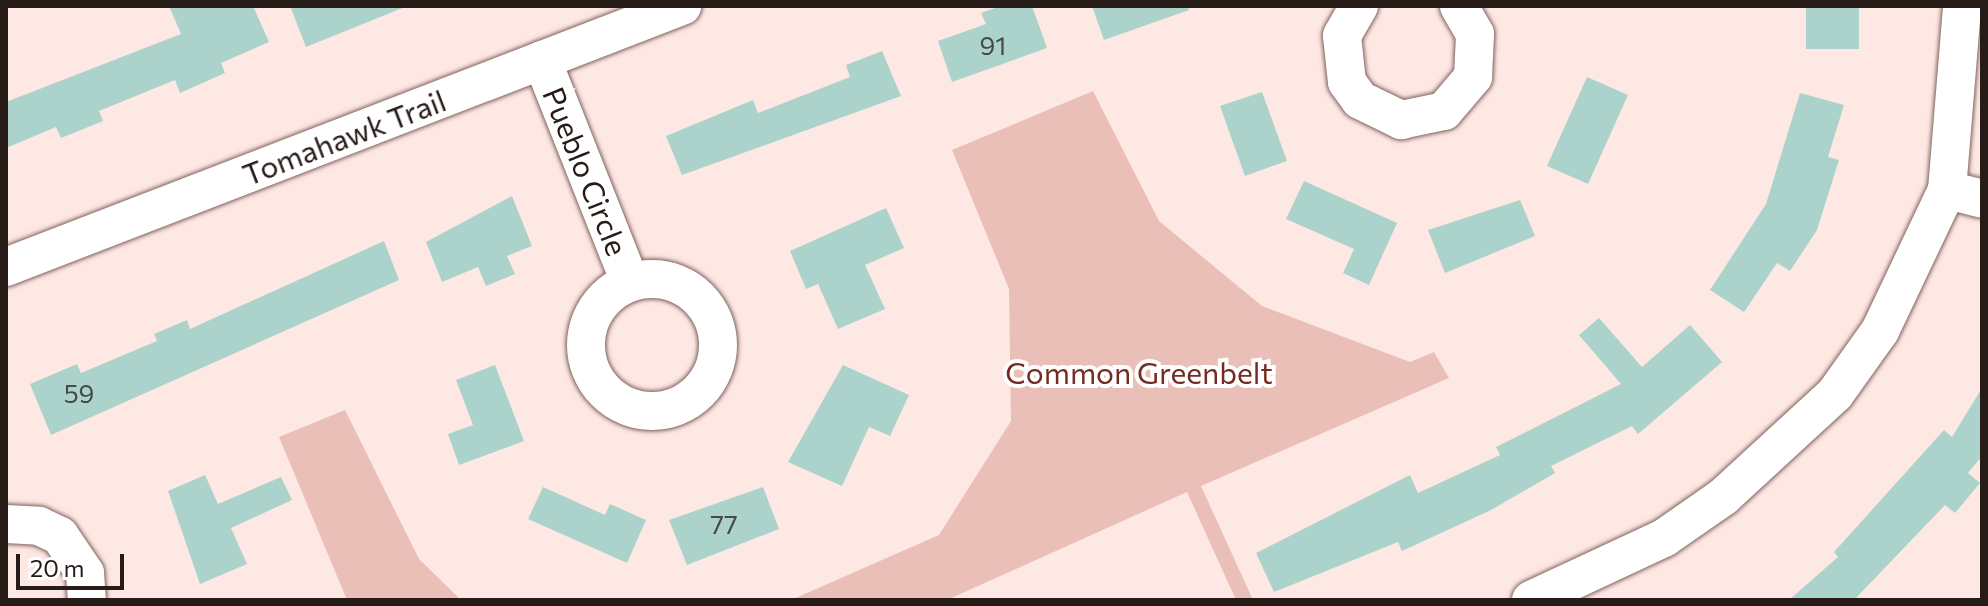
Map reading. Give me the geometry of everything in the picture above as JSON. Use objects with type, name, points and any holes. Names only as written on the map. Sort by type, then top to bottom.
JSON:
[{"type":"street","name":"Tomahawk Trail","points":[[6,267],[682,6]]},
{"type":"street","points":[[1359,6],[1342,36],[1347,82],[1360,100],[1401,120],[1444,111],[1473,77],[1475,34],[1459,6]]},
{"type":"street","points":[[1531,600],[1664,538],[1781,449],[1835,394],[1880,331],[1965,195],[1962,6]]},
{"type":"street","name":"Pueblo Circle","points":[[542,60],[630,282]]},
{"type":"street","points":[[6,524],[39,526],[60,536],[85,573],[87,600]]},
{"type":"green space","name":"Common Greenbelt","points":[[1093,91],[1159,221],[1262,306],[1410,362],[1434,352],[1449,378],[1201,486],[1253,600],[1236,600],[1187,492],[947,600],[791,600],[939,535],[1011,421],[1009,289],[952,150]]},
{"type":"green space","points":[[345,410],[419,559],[461,600],[347,600],[279,437]]},
{"type":"building","points":[[169,6],[253,6],[269,42],[221,63],[225,73],[180,93],[175,80],[99,111],[103,121],[61,138],[56,127],[6,148],[6,102],[181,34]]},
{"type":"building","points":[[290,6],[404,6],[405,7],[306,47]]},
{"type":"building","points":[[1001,6],[1032,6],[1047,48],[952,82],[938,41],[986,24],[981,13]]},
{"type":"building","points":[[1092,6],[1188,6],[1189,10],[1104,40]]},
{"type":"building","points":[[1806,6],[1859,6],[1859,49],[1806,49]]},
{"type":"building","points":[[882,51],[901,96],[682,175],[666,136],[753,100],[758,113],[850,77],[846,65]]},
{"type":"building","points":[[1587,77],[1628,95],[1588,184],[1547,166]]},
{"type":"building","points":[[1262,92],[1287,161],[1245,176],[1220,106]]},
{"type":"building","points":[[1800,93],[1844,105],[1828,157],[1839,160],[1817,230],[1790,271],[1777,263],[1744,312],[1710,290],[1766,204]]},
{"type":"building","points":[[1304,181],[1397,223],[1369,285],[1343,273],[1354,249],[1286,219]]},
{"type":"building","points":[[512,196],[532,246],[507,256],[515,274],[486,286],[478,267],[442,282],[426,242]]},
{"type":"building","points":[[1520,200],[1535,236],[1445,273],[1428,230]]},
{"type":"building","points":[[886,208],[904,248],[865,265],[885,309],[838,329],[818,284],[806,289],[790,251]]},
{"type":"building","points":[[384,241],[399,280],[51,435],[30,384],[77,364],[81,373],[157,341],[154,334],[187,320],[190,329]]},
{"type":"building","points":[[1599,318],[1642,367],[1690,325],[1722,362],[1638,434],[1632,426],[1551,466],[1555,473],[1491,510],[1402,551],[1398,542],[1274,592],[1256,553],[1410,475],[1418,493],[1500,455],[1496,447],[1621,384],[1579,335]]},
{"type":"building","points":[[495,365],[524,441],[459,465],[448,434],[473,425],[456,380]]},
{"type":"building","points":[[843,365],[909,395],[890,436],[869,427],[842,486],[788,462]]},
{"type":"building","points":[[1982,388],[1982,456],[1968,473],[1980,483],[1955,513],[1945,505],[1854,600],[1789,600],[1838,557],[1834,552],[1944,430],[1952,437]]},
{"type":"building","points":[[205,475],[218,504],[281,477],[292,500],[231,528],[247,564],[200,584],[168,491]]},
{"type":"building","points":[[543,487],[605,515],[610,504],[646,520],[627,563],[528,519]]},
{"type":"building","points":[[763,487],[779,529],[687,565],[669,520]]}]
